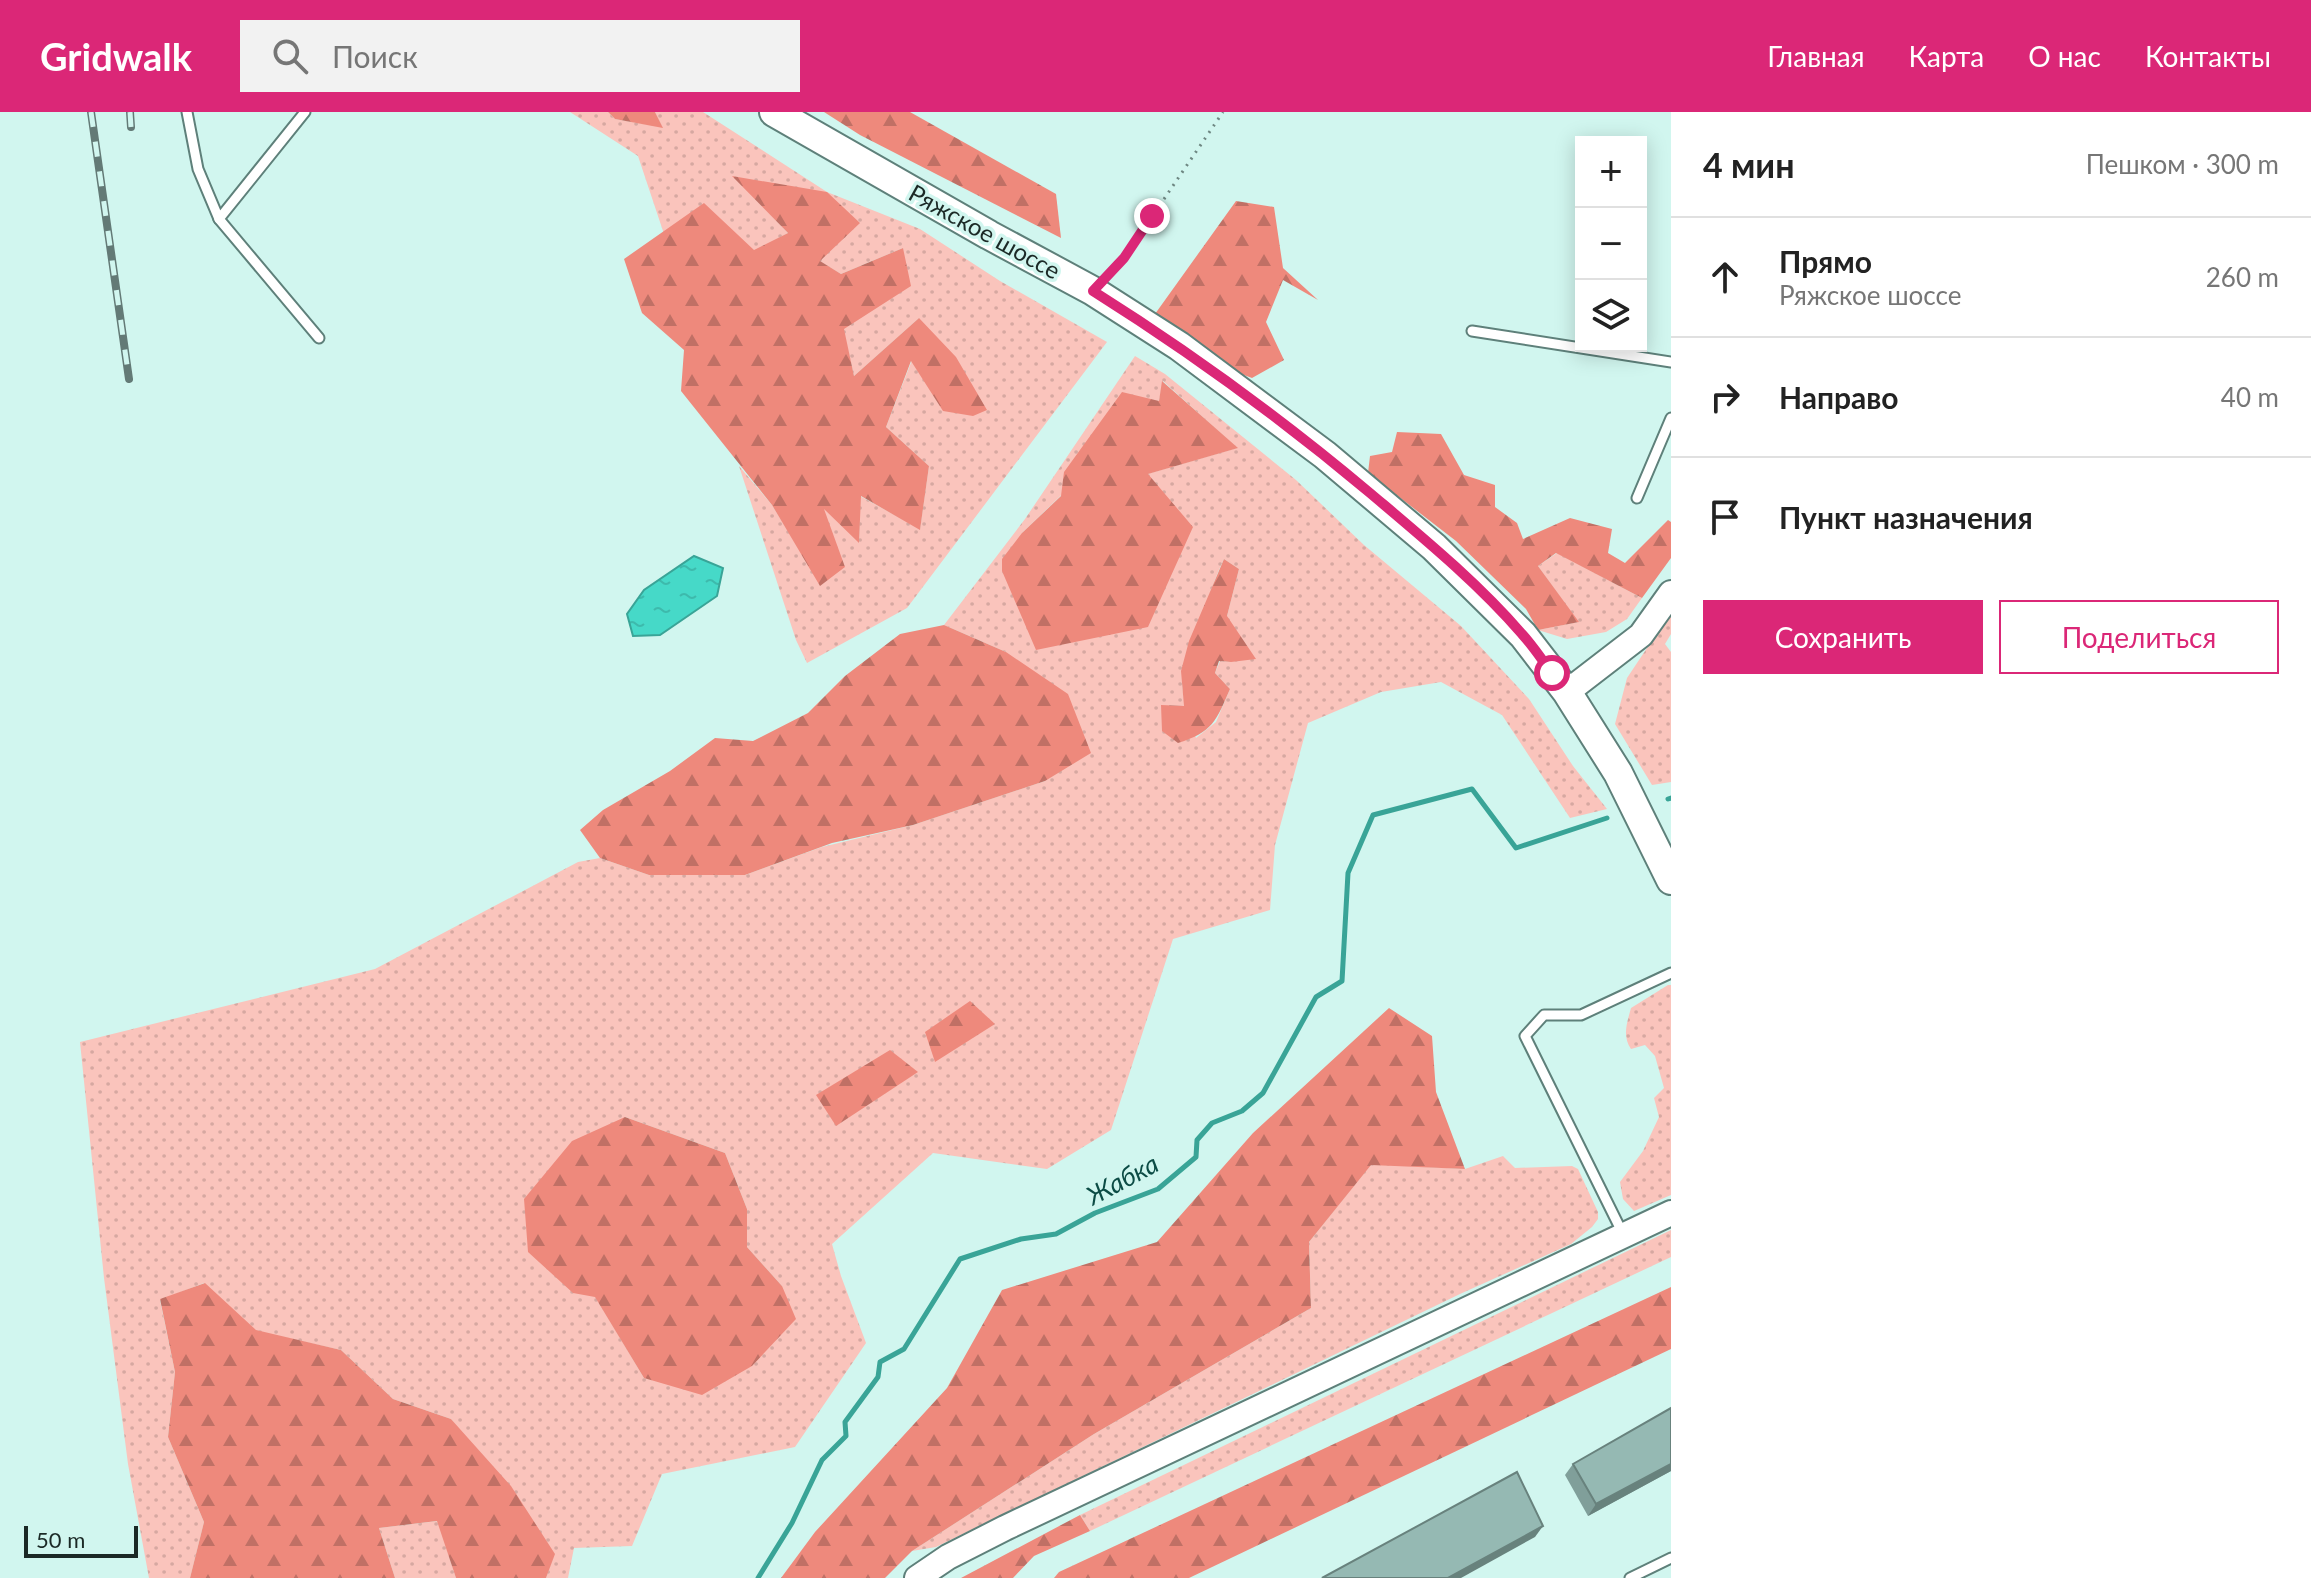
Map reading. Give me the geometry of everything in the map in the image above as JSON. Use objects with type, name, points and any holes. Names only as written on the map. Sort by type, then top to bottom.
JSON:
[{"type":"main road","name":"Ряжское шоссе","points":[[774,112],[1093,291],[1179,346],[1288,428],[1434,547],[1523,635],[1567,692],[1618,773],[1671,880]]},
{"type":"street","points":[[1567,692],[1641,635],[1671,593]]},
{"type":"street","points":[[917,1578],[948,1557],[1005,1528],[1671,1213]]},
{"type":"lane","points":[[187,112],[198,169],[219,219],[319,338]]},
{"type":"lane","points":[[219,219],[305,112]]},
{"type":"lane","points":[[1472,331],[1671,362]]},
{"type":"lane","points":[[1637,498],[1671,418]]},
{"type":"lane","points":[[1624,1235],[1525,1036],[1544,1015],[1581,1015],[1671,973]]},
{"type":"lane","points":[[1630,1578],[1671,1558]]},
{"type":"path","points":[[1093,291],[1124,258],[1223,112]]},
{"type":"shaded area","points":[[570,112],[608,112],[615,119],[662,127],[655,112],[703,112],[827,192],[920,229],[1000,281],[1107,342],[907,608],[807,663],[796,640],[739,466],[772,505],[821,585],[823,507],[859,541],[860,496],[920,529],[929,466],[886,427],[912,360],[919,318],[854,376],[843,329],[903,248],[841,274],[819,261],[734,176],[788,233],[755,251],[664,234],[638,156]]},
{"type":"shaded area","points":[[1135,356],[1165,374],[1296,480],[1364,545],[1461,626],[1529,699],[1573,766],[1607,809],[1570,818],[1502,715],[1441,682],[1381,692],[1308,723],[1275,845],[1270,910],[1173,939],[1111,1130],[1047,1169],[933,1153],[832,1244],[866,1343],[795,1447],[662,1474],[632,1546],[574,1548],[568,1578],[546,1578],[554,1554],[451,1419],[393,1399],[341,1350],[256,1331],[204,1283],[160,1300],[175,1372],[168,1437],[204,1522],[190,1578],[149,1578],[128,1464],[104,1278],[80,1042],[375,969],[578,862],[600,858],[649,875],[745,875],[822,847],[913,825],[1045,781],[1006,652],[944,625],[1025,519]],"holes":[[[1163,381],[1237,448],[1147,474],[1022,533],[1159,401]],[[1224,559],[1239,569],[1227,616],[1231,662],[1220,661],[1215,673],[1230,689],[1216,722],[1196,738],[1182,687],[1189,646]],[[625,1117],[725,1153],[747,1209],[747,1247],[782,1286],[644,1378],[595,1296]]]},
{"type":"shaded area","points":[[1557,553],[1642,598],[1627,619],[1606,632],[1567,639],[1538,630],[1578,622],[1538,566]]},
{"type":"shaded area","points":[[1671,612],[1671,634],[1665,644],[1671,652],[1671,782],[1652,785],[1615,724],[1627,678]]},
{"type":"shaded area","points":[[1671,985],[1671,1195],[1634,1211],[1623,1199],[1620,1182],[1643,1151],[1659,1117],[1654,1098],[1664,1088],[1655,1056],[1645,1045],[1631,1049],[1626,1034],[1627,1024],[1631,1008]]},
{"type":"shaded area","points":[[1503,1156],[1515,1168],[1572,1166],[1578,1169],[1598,1212],[1598,1219],[1571,1244],[1460,1294],[936,1547],[912,1551],[1094,1434],[1311,1308],[1309,1242],[1371,1164],[1465,1169]]},
{"type":"shaded area","points":[[1671,1230],[1671,1257],[1090,1531],[1080,1515]]},
{"type":"shaded area","points":[[438,1521],[456,1578],[395,1578],[379,1528]]},
{"type":"green space","points":[[608,112],[655,112],[663,128],[615,119]]},
{"type":"green space","points":[[824,112],[910,112],[1056,194],[1061,238],[860,135]]},
{"type":"green space","points":[[732,176],[827,192],[860,223],[820,261],[841,274],[903,248],[911,286],[844,329],[854,376],[919,318],[956,357],[987,410],[973,416],[943,411],[911,361],[886,427],[929,466],[920,530],[861,496],[859,543],[824,509],[845,567],[820,586],[772,505],[681,391],[684,350],[642,313],[624,259],[704,203],[754,250],[788,233]]},
{"type":"green space","points":[[1236,201],[1274,207],[1283,268],[1318,300],[1283,280],[1266,322],[1284,360],[1252,378],[1233,371],[1155,314]]},
{"type":"green space","points":[[1162,381],[1238,448],[1148,474],[1193,527],[1148,627],[1036,650],[1002,571],[1002,559],[1022,533],[1061,496],[1064,472],[1122,392],[1159,401]]},
{"type":"green space","points":[[1397,432],[1441,434],[1464,475],[1495,485],[1495,507],[1517,523],[1523,539],[1570,518],[1612,529],[1608,553],[1625,563],[1668,520],[1671,522],[1671,558],[1642,598],[1556,553],[1538,566],[1579,622],[1538,630],[1526,609],[1456,541],[1368,473],[1370,456],[1392,452]]},
{"type":"green space","points":[[1224,559],[1239,569],[1227,616],[1256,659],[1219,661],[1215,673],[1230,689],[1221,709],[1206,730],[1178,743],[1162,731],[1161,705],[1184,706],[1181,671],[1189,641]]},
{"type":"green space","points":[[944,625],[1006,652],[1068,694],[1091,753],[1045,781],[913,825],[832,843],[745,875],[649,875],[600,858],[580,830],[603,810],[670,771],[715,738],[753,741],[808,713],[845,676],[900,634]]},
{"type":"green space","points":[[970,1001],[995,1024],[935,1062],[925,1032]]},
{"type":"green space","points":[[1389,1008],[1432,1036],[1436,1092],[1465,1169],[1371,1165],[1309,1242],[1311,1308],[1094,1434],[912,1551],[885,1578],[781,1578],[815,1532],[947,1388],[1002,1290],[1157,1242],[1253,1133]]},
{"type":"green space","points":[[890,1050],[918,1072],[836,1126],[816,1095]]},
{"type":"green space","points":[[625,1117],[725,1153],[747,1209],[747,1247],[782,1286],[796,1319],[752,1366],[702,1395],[644,1378],[595,1297],[573,1293],[528,1252],[524,1199],[572,1141]]},
{"type":"green space","points":[[205,1283],[256,1330],[341,1350],[393,1399],[451,1419],[511,1486],[555,1554],[546,1578],[456,1578],[437,1521],[379,1528],[395,1578],[190,1578],[204,1522],[168,1437],[175,1372],[160,1299]]},
{"type":"green space","points":[[1671,1287],[1671,1349],[1189,1578],[1054,1578],[1059,1572]]},
{"type":"green space","points":[[1080,1515],[1090,1531],[1034,1556],[1013,1578],[961,1578]]},
{"type":"water","points":[[694,556],[723,568],[717,596],[660,635],[633,636],[627,614],[644,590]]},
{"type":"building","points":[[1671,1408],[1671,1464],[1596,1504],[1573,1464]]},
{"type":"building","points":[[1517,1472],[1543,1526],[1448,1578],[1322,1578]]},
{"type":"waterway","name":"Жабка","points":[[758,1578],[792,1523],[822,1460],[846,1436],[845,1422],[878,1377],[880,1362],[904,1349],[960,1259],[1021,1239],[1056,1234],[1095,1213],[1158,1189],[1196,1157],[1197,1140],[1212,1123],[1242,1111],[1263,1093],[1316,997],[1342,981],[1348,873],[1373,815],[1472,789],[1516,848],[1607,818]]},
{"type":"railway","points":[[91,112],[129,379]]},
{"type":"railway","points":[[130,112],[131,127]]},
{"type":"route","points":[[1152,216],[1124,258],[1093,291],[1179,346],[1347,474],[1434,547],[1496,606],[1552,673]]}]
